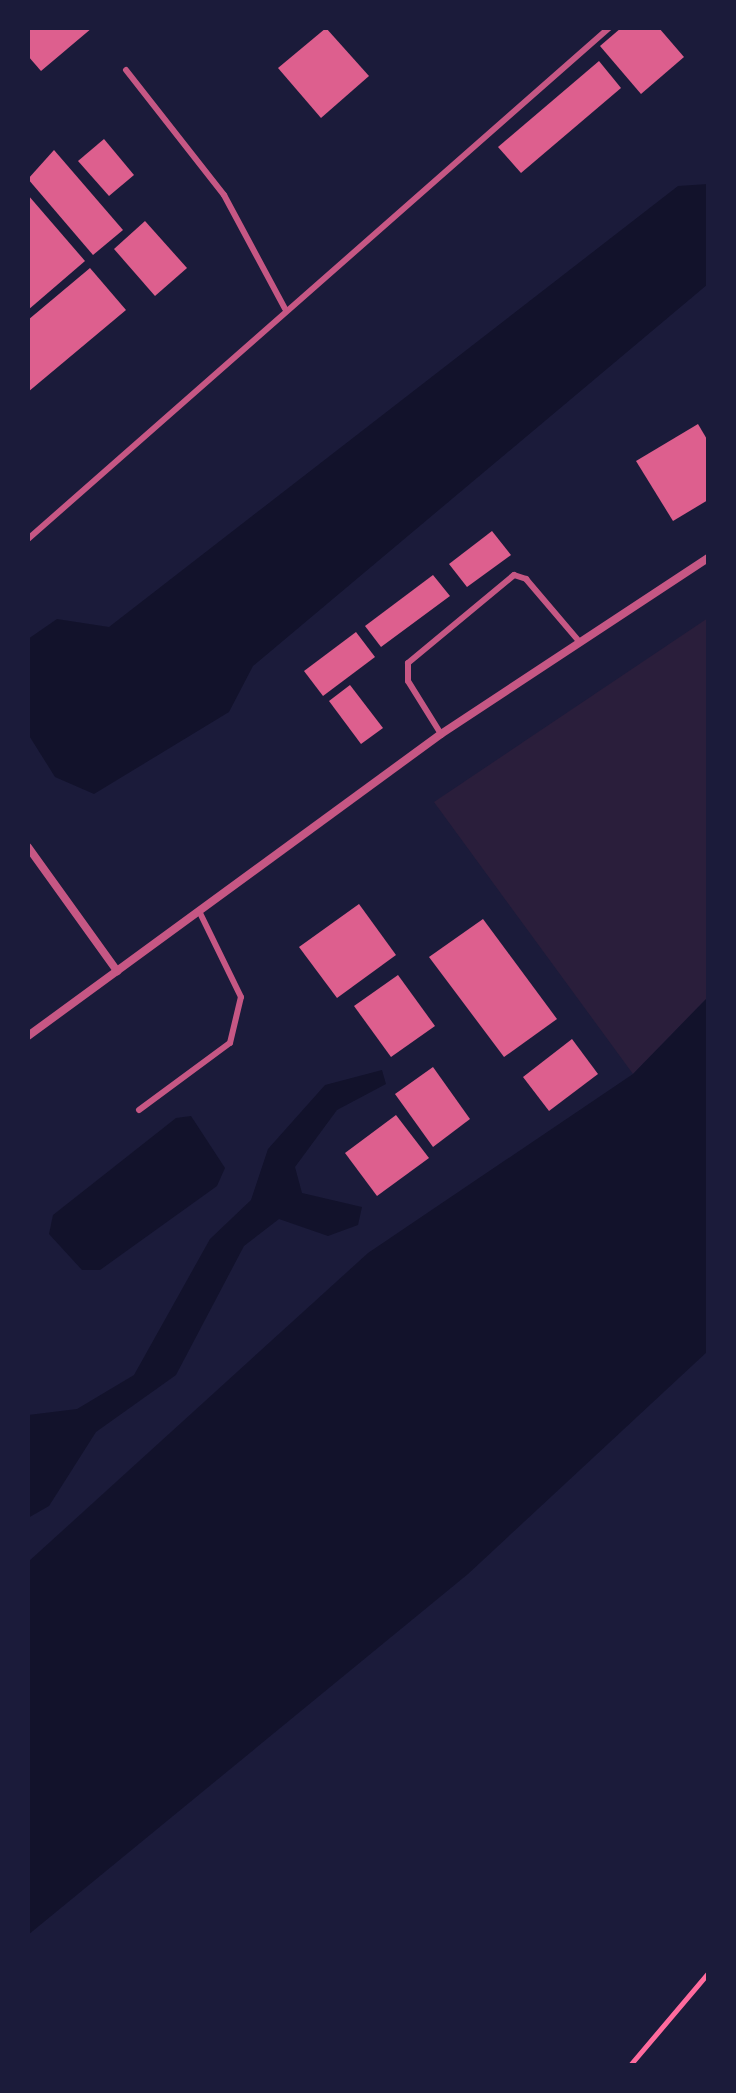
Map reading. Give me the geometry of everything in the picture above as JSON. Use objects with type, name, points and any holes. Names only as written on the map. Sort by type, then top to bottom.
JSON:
[{"type":"street","points":[[28,1036],[441,734],[577,639],[708,558]]},
{"type":"street","points":[[28,847],[117,971]]},
{"type":"lane","points":[[28,539],[285,309],[609,28]]},
{"type":"lane","points":[[126,70],[224,195],[285,309]]},
{"type":"lane","points":[[441,734],[408,681],[408,663],[514,575],[526,579],[577,639]]},
{"type":"lane","points":[[139,1110],[230,1043],[241,997],[199,911]]},
{"type":"path","points":[[630,2065],[708,1973]]},
{"type":"shaded area","points":[[708,184],[708,284],[253,666],[229,712],[94,794],[55,777],[28,734],[28,639],[57,619],[109,627],[678,186]]},
{"type":"shaded area","points":[[708,618],[708,997],[633,1074],[434,802]]},
{"type":"shaded area","points":[[708,997],[708,1351],[468,1574],[28,1935],[28,1562],[368,1253],[633,1074]]},
{"type":"shaded area","points":[[382,1070],[386,1084],[337,1110],[295,1167],[302,1193],[362,1207],[358,1225],[328,1236],[279,1219],[244,1246],[176,1375],[96,1432],[49,1506],[28,1518],[28,1415],[77,1409],[134,1375],[210,1239],[251,1200],[268,1149],[325,1085]]},
{"type":"shaded area","points":[[191,1116],[225,1168],[217,1186],[100,1270],[82,1270],[49,1234],[53,1215],[176,1118]]},
{"type":"building","points":[[28,28],[92,28],[41,71],[28,56]]},
{"type":"building","points":[[326,28],[369,76],[321,118],[278,68]]},
{"type":"building","points":[[621,28],[659,28],[684,57],[641,94],[600,46]]},
{"type":"building","points":[[599,61],[621,88],[521,173],[498,147]]},
{"type":"building","points":[[104,139],[134,175],[109,196],[78,161]]},
{"type":"building","points":[[54,150],[123,230],[93,255],[28,179]]},
{"type":"building","points":[[28,195],[85,261],[28,310]]},
{"type":"building","points":[[145,221],[187,268],[155,296],[114,249]]},
{"type":"building","points":[[90,268],[126,310],[28,392],[28,320]]},
{"type":"building","points":[[698,424],[708,441],[708,500],[673,521],[636,461]]},
{"type":"building","points":[[492,531],[511,555],[467,587],[449,564]]},
{"type":"building","points":[[433,575],[450,596],[381,647],[365,626]]},
{"type":"building","points":[[356,632],[375,657],[323,696],[304,671]]},
{"type":"building","points":[[350,685],[383,728],[361,744],[329,701]]},
{"type":"building","points":[[359,904],[396,955],[337,998],[299,947]]},
{"type":"building","points":[[483,919],[557,1019],[504,1057],[429,957]]},
{"type":"building","points":[[398,975],[435,1026],[391,1057],[354,1006]]},
{"type":"building","points":[[572,1039],[598,1074],[549,1111],[523,1077]]},
{"type":"building","points":[[433,1067],[470,1119],[433,1147],[395,1094]]},
{"type":"building","points":[[396,1115],[429,1158],[377,1196],[345,1153]]}]
